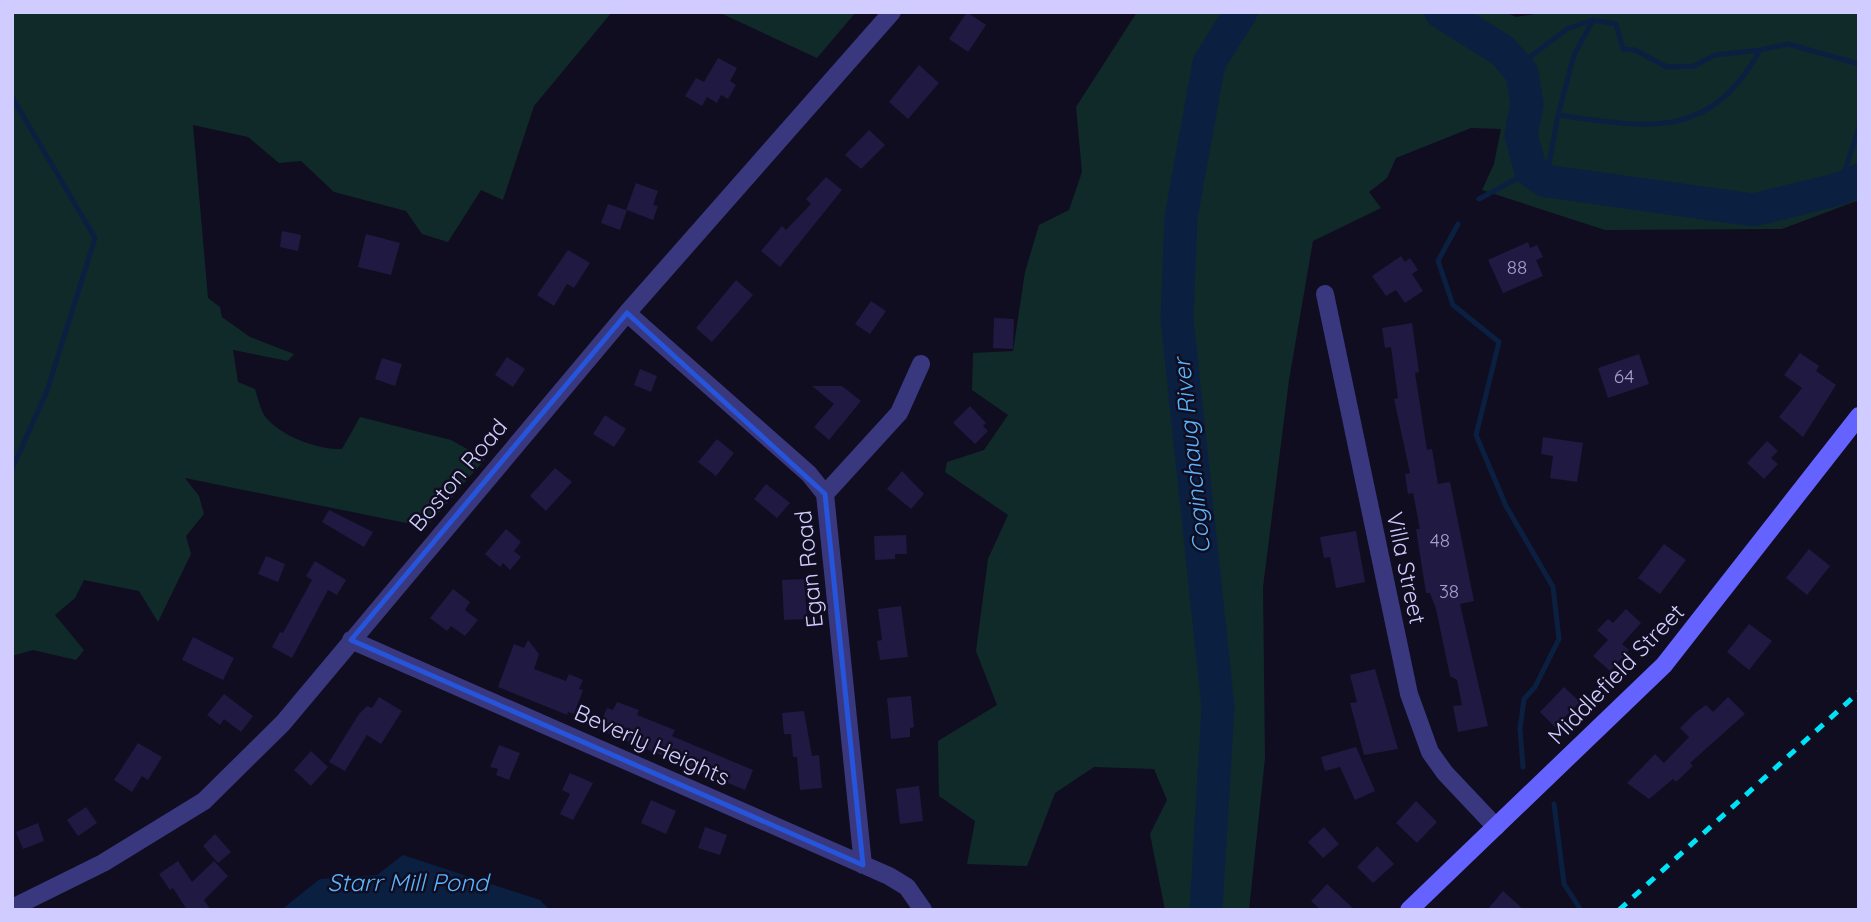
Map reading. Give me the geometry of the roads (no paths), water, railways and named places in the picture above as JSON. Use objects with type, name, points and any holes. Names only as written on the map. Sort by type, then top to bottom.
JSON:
[{"type":"main road","name":"Middlefield Street","points":[[1409,910],[1664,665],[1859,416]]},
{"type":"street","name":"Boston Road","points":[[12,908],[103,863],[204,801],[283,723],[627,313],[892,12]]},
{"type":"street","name":"Villa Street","points":[[1325,294],[1409,694],[1430,752],[1445,773],[1496,827]]},
{"type":"street","name":"Egan Road","points":[[627,313],[809,474],[825,494],[863,865]]},
{"type":"street","points":[[825,494],[899,413],[921,364]]},
{"type":"street","name":"Beverly Heights","points":[[351,640],[863,865],[906,887],[923,910]]},
{"type":"water","name":"Starr Mill Pond","points":[[403,855],[540,900],[550,910],[281,910],[320,879],[377,875]]},
{"type":"waterway","name":"Coginchaug River","points":[[1206,910],[1218,707],[1177,319],[1181,217],[1209,63],[1241,12]]},
{"type":"waterway","name":"Coginchaug River","points":[[1441,12],[1503,51],[1522,73],[1527,104],[1521,135],[1531,171],[1546,181],[1753,210],[1839,189],[1859,180]]},
{"type":"waterway","points":[[1517,67],[1567,29],[1593,20],[1616,24],[1623,49],[1635,50],[1667,67],[1694,66],[1715,55],[1760,50]]},
{"type":"waterway","points":[[1558,115],[1574,55],[1593,20]]},
{"type":"waterway","points":[[1546,181],[1558,115],[1620,123],[1674,122],[1698,114],[1720,100],[1741,79],[1760,50],[1788,44],[1859,64]]},
{"type":"waterway","points":[[12,97],[95,238],[47,391],[12,469]]},
{"type":"waterway","points":[[1839,189],[1859,127]]},
{"type":"waterway","points":[[1479,199],[1531,171]]},
{"type":"waterway","points":[[1458,224],[1438,261],[1453,305],[1499,342],[1476,435],[1506,506],[1553,587],[1559,639],[1535,687],[1524,699],[1520,729],[1523,767]]},
{"type":"waterway","points":[[1554,804],[1564,884],[1581,910]]},
{"type":"railway","points":[[1619,910],[1859,692]]}]
